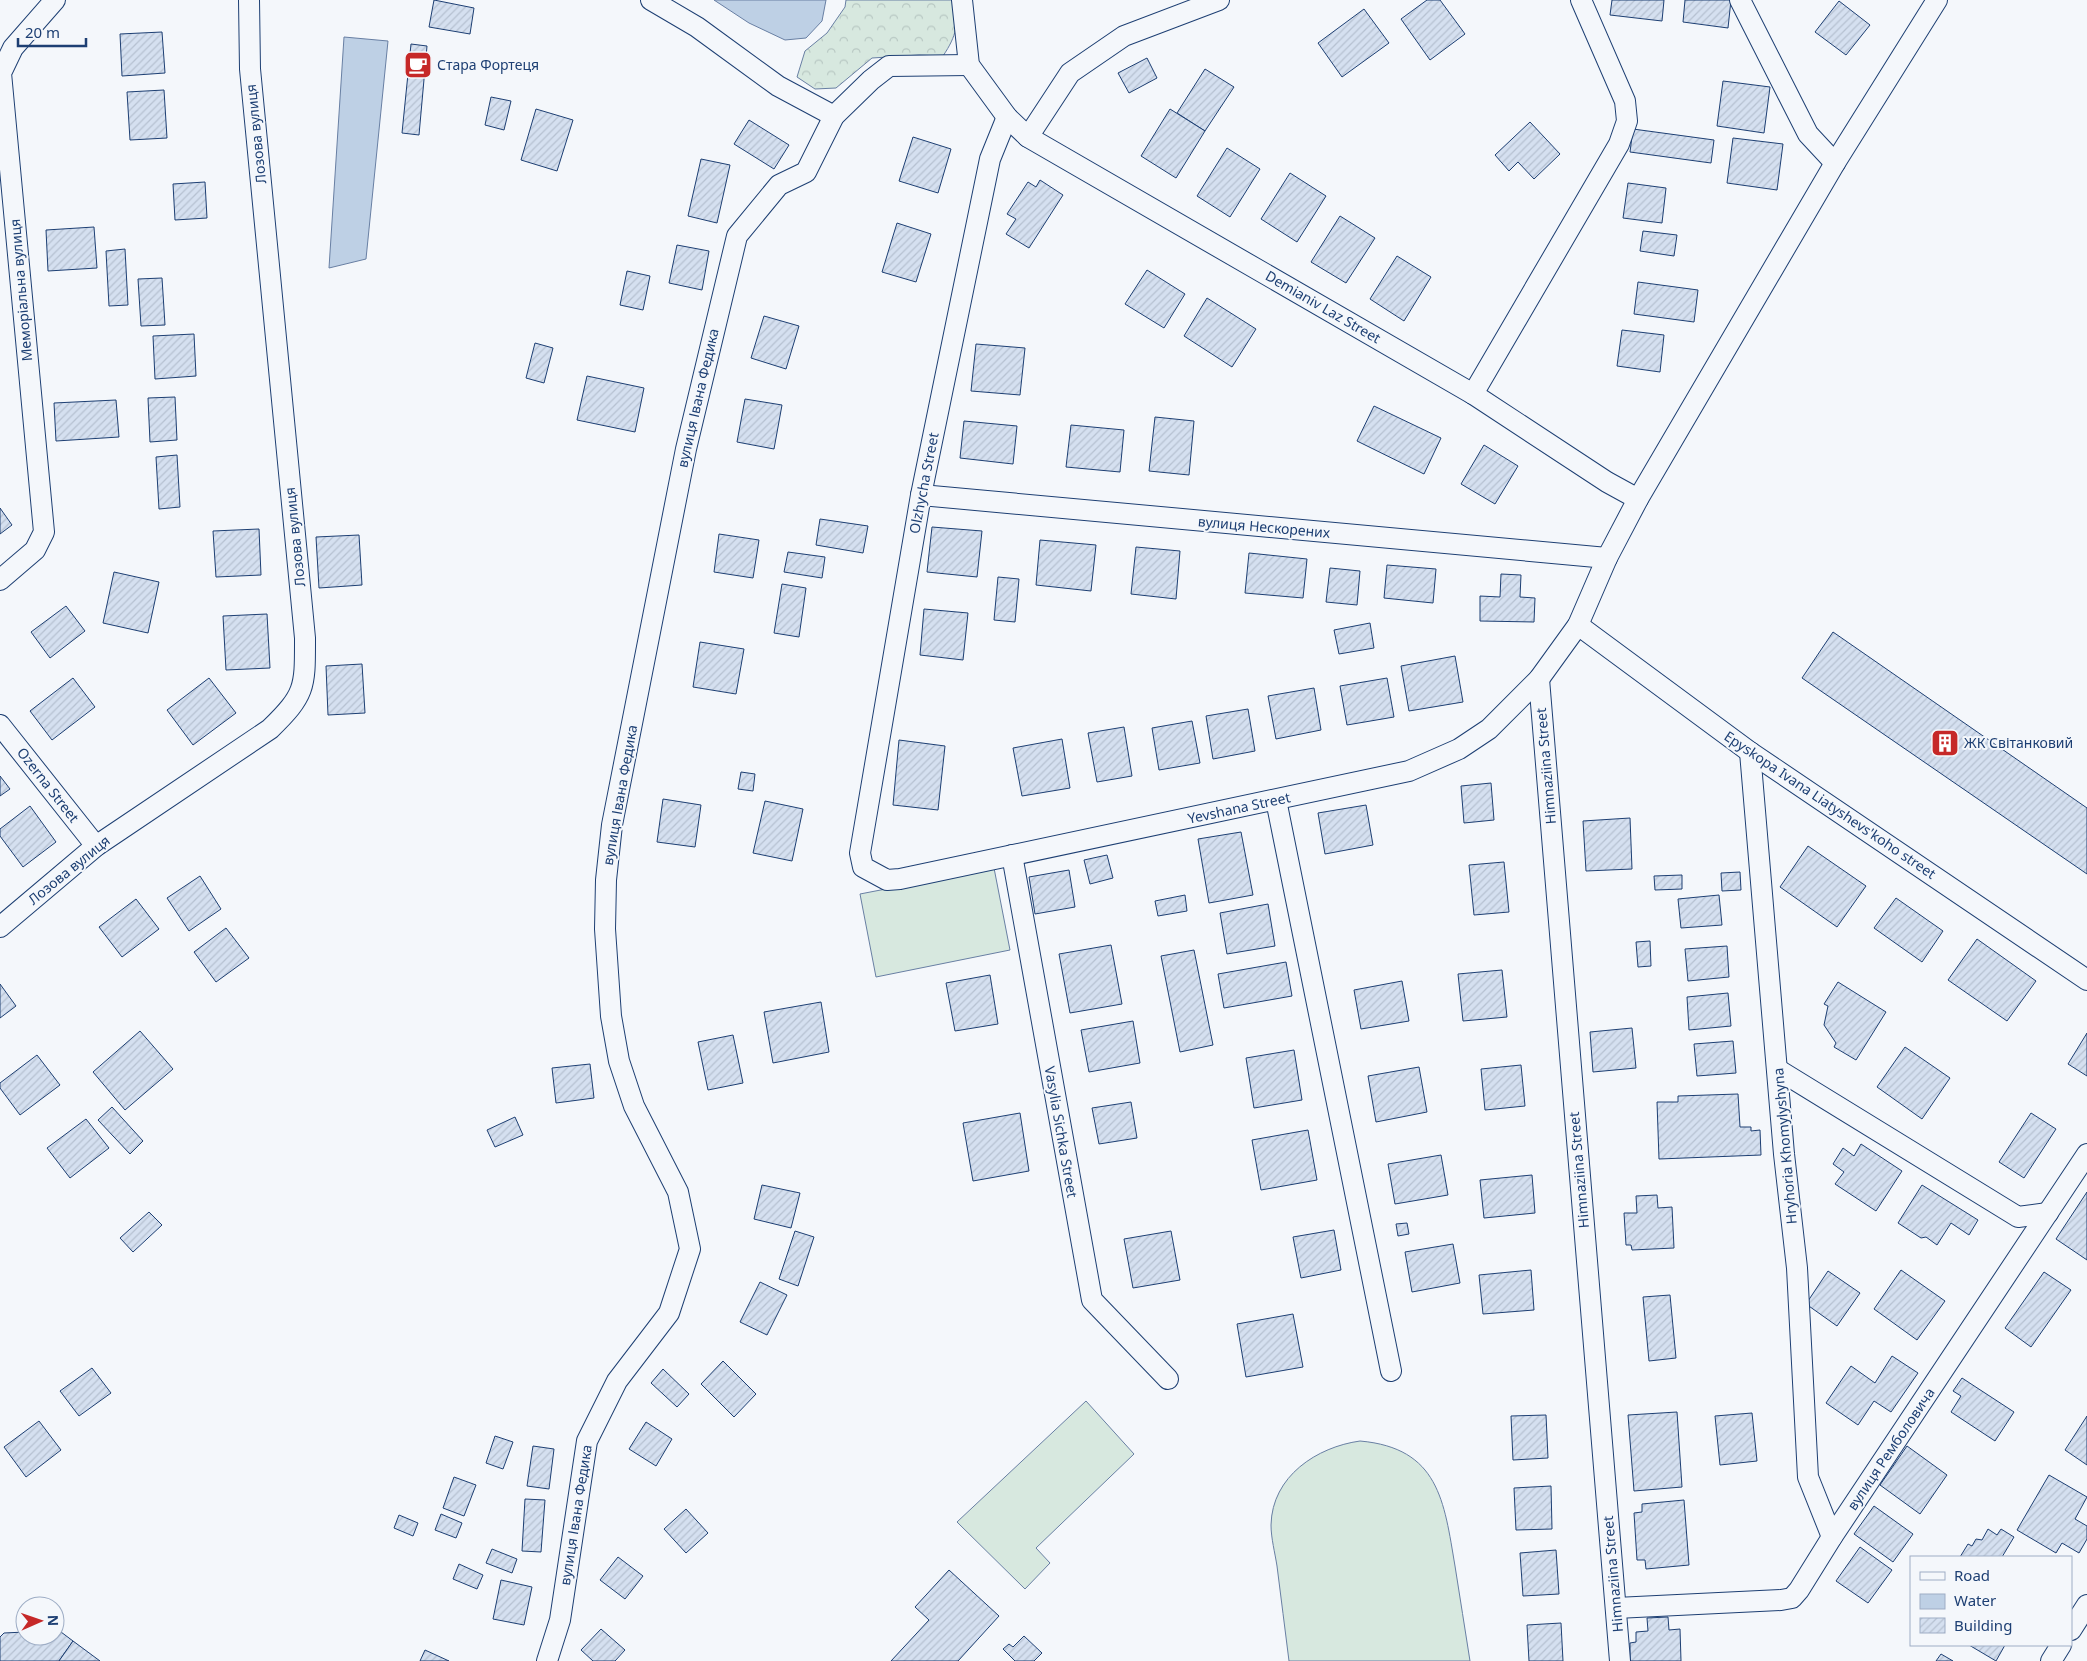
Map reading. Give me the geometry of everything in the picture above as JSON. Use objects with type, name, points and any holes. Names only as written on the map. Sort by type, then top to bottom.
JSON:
[{"type":"street","name":"Меморіальна вулиця","points":[[0,580],[35,550],[44,532],[1,73],[7,49],[55,0]]},
{"type":"street","name":"Лозова вулиця","points":[[0,927],[96,846],[270,729],[293,706],[305,681],[304,628],[250,69],[249,0]]},
{"type":"street","points":[[651,0],[697,27],[778,86],[834,116]]},
{"type":"street","points":[[962,0],[970,65]]},
{"type":"street","points":[[1028,136],[1070,73],[1124,36],[1219,0]]},
{"type":"street","points":[[1473,394],[1619,144],[1627,121],[1625,101],[1581,0]]},
{"type":"street","points":[[1740,0],[1808,134],[1835,163]]},
{"type":"street","name":"Yevshana Street","points":[[860,853],[863,867],[887,880],[900,879],[1276,800],[1408,770],[1459,749],[1489,729],[1539,679],[1578,625],[1607,558],[1638,499],[1835,163],[1937,0]]},
{"type":"street","name":"вулиця Івана Федика","points":[[547,1661],[560,1620],[587,1441],[617,1381],[669,1313],[690,1249],[678,1192],[634,1106],[619,1061],[611,1016],[606,880],[612,825],[686,449],[737,236],[779,185],[806,172],[834,116],[871,80],[889,66],[970,65]]},
{"type":"street","name":"Demianiv Laz Street","points":[[970,65],[1007,117],[1028,136],[1473,394],[1607,482],[1638,499]]},
{"type":"street","name":"Olzhycha Street","points":[[860,853],[921,495],[990,159],[1007,117]]},
{"type":"street","name":"вулиця Нескорених","points":[[921,495],[1607,558]]},
{"type":"street","name":"Epyskopa Ivana Liatyshevs'koho street","points":[[1578,625],[1750,752],[2087,980]]},
{"type":"street","name":"Himnaziina Street","points":[[1539,679],[1620,1661]]},
{"type":"street","name":"Ozerna Street","points":[[0,725],[96,846]]},
{"type":"street","name":"Hryhoria Khomylyshyna","points":[[1750,752],[1796,1268],[1808,1477],[1832,1537]]},
{"type":"street","points":[[1276,800],[1390,1371]]},
{"type":"street","name":"Vasylia Sichka Street","points":[[1012,855],[1092,1300],[1168,1379]]},
{"type":"street","points":[[1777,1069],[2018,1216],[2048,1213]]},
{"type":"street","name":"вулиця Ремболовича","points":[[1616,1608],[1792,1598],[1800,1590],[1832,1537],[2087,1154]]},
{"type":"street","points":[[2072,1628],[2087,1605]]},
{"type":"street","points":[[2051,1661],[2061,1646]]},
{"type":"green space","points":[[846,0],[956,0],[956,30],[943,56],[919,55],[872,58],[836,88],[815,89],[797,77],[805,51],[827,33],[845,7]]},
{"type":"green space","points":[[994,868],[1010,950],[876,977],[860,894]]},
{"type":"green space","points":[[1086,1401],[1134,1454],[1036,1548],[1050,1563],[1025,1589],[957,1522]]},
{"type":"green space","points":[[1360,1441],[1386,1446],[1407,1454],[1422,1466],[1433,1482],[1447,1520],[1470,1661],[1289,1661],[1272,1535],[1273,1508],[1279,1492],[1288,1478],[1300,1467],[1313,1457],[1328,1450]]},
{"type":"water","points":[[714,0],[826,0],[822,21],[806,38],[785,40],[749,23]]},
{"type":"water","points":[[344,37],[388,41],[366,259],[329,268]]},
{"type":"building","points":[[434,0],[474,8],[470,34],[429,27]]},
{"type":"building","points":[[1427,0],[1440,0],[1465,34],[1430,60],[1401,19]]},
{"type":"building","points":[[1612,0],[1664,0],[1662,21],[1610,15]]},
{"type":"building","points":[[1685,0],[1731,0],[1728,28],[1683,22]]},
{"type":"building","points":[[1839,1],[1870,25],[1846,55],[1815,32]]},
{"type":"building","points":[[1364,9],[1389,43],[1342,77],[1318,43]]},
{"type":"building","points":[[162,32],[165,73],[122,76],[120,34]]},
{"type":"building","points":[[411,44],[427,46],[419,135],[402,133]]},
{"type":"building","points":[[1147,58],[1157,78],[1129,93],[1118,73]]},
{"type":"building","points":[[1205,69],[1234,87],[1205,131],[1177,113]]},
{"type":"building","points":[[1723,81],[1770,87],[1764,133],[1717,126]]},
{"type":"building","points":[[164,90],[167,138],[130,140],[127,92]]},
{"type":"building","points":[[491,97],[511,101],[504,130],[485,125]]},
{"type":"building","points":[[536,109],[573,120],[557,171],[521,160]]},
{"type":"building","points":[[1170,109],[1205,131],[1176,178],[1141,156]]},
{"type":"building","points":[[749,120],[789,145],[774,169],[734,144]]},
{"type":"building","points":[[1530,122],[1560,154],[1534,179],[1518,162],[1509,171],[1495,155]]},
{"type":"building","points":[[1633,129],[1714,140],[1711,163],[1630,152]]},
{"type":"building","points":[[913,137],[951,149],[938,193],[899,181]]},
{"type":"building","points":[[1733,138],[1783,144],[1777,190],[1727,183]]},
{"type":"building","points":[[1227,148],[1260,169],[1230,217],[1197,196]]},
{"type":"building","points":[[701,159],[730,165],[717,223],[688,216]]},
{"type":"building","points":[[1290,173],[1326,196],[1297,242],[1261,219]]},
{"type":"building","points":[[1040,180],[1063,195],[1029,248],[1006,234],[1016,219],[1007,214],[1028,182],[1036,187]]},
{"type":"building","points":[[205,182],[207,218],[175,220],[173,184]]},
{"type":"building","points":[[1628,183],[1666,188],[1662,223],[1623,218]]},
{"type":"building","points":[[1340,216],[1375,238],[1346,283],[1311,262]]},
{"type":"building","points":[[897,223],[931,234],[916,282],[882,272]]},
{"type":"building","points":[[94,227],[97,268],[48,271],[46,230]]},
{"type":"building","points":[[1643,231],[1677,235],[1674,256],[1640,251]]},
{"type":"building","points":[[677,245],[709,251],[702,290],[669,283]]},
{"type":"building","points":[[125,249],[128,305],[109,306],[106,251]]},
{"type":"building","points":[[1397,256],[1431,277],[1404,321],[1370,299]]},
{"type":"building","points":[[1147,270],[1185,294],[1164,328],[1125,304]]},
{"type":"building","points":[[627,271],[650,276],[643,310],[620,305]]},
{"type":"building","points":[[162,278],[165,325],[141,326],[138,279]]},
{"type":"building","points":[[1638,282],[1698,290],[1694,322],[1634,314]]},
{"type":"building","points":[[1207,298],[1256,329],[1232,367],[1184,336]]},
{"type":"building","points":[[764,316],[799,326],[786,369],[751,358]]},
{"type":"building","points":[[1622,330],[1664,335],[1660,372],[1617,366]]},
{"type":"building","points":[[194,334],[196,376],[155,379],[153,336]]},
{"type":"building","points":[[535,343],[553,348],[544,383],[526,378]]},
{"type":"building","points":[[976,344],[1025,348],[1020,395],[971,391]]},
{"type":"building","points":[[587,376],[644,388],[635,432],[577,420]]},
{"type":"building","points":[[175,397],[177,440],[150,442],[148,398]]},
{"type":"building","points":[[745,399],[782,405],[774,449],[737,442]]},
{"type":"building","points":[[116,400],[119,437],[56,441],[54,403]]},
{"type":"building","points":[[1374,406],[1441,438],[1424,474],[1357,441]]},
{"type":"building","points":[[1155,417],[1194,421],[1189,475],[1149,471]]},
{"type":"building","points":[[964,421],[1017,426],[1013,464],[960,458]]},
{"type":"building","points":[[1071,425],[1124,430],[1120,472],[1066,467]]},
{"type":"building","points":[[1484,445],[1518,466],[1495,504],[1461,484]]},
{"type":"building","points":[[177,455],[180,507],[159,509],[156,457]]},
{"type":"building","points":[[0,508],[12,525],[0,534]]},
{"type":"building","points":[[820,519],[868,526],[863,553],[816,545]]},
{"type":"building","points":[[932,527],[982,531],[977,577],[927,572]]},
{"type":"building","points":[[259,529],[261,575],[216,577],[213,531]]},
{"type":"building","points":[[719,534],[759,540],[753,578],[714,572]]},
{"type":"building","points":[[359,535],[362,585],[319,588],[316,537]]},
{"type":"building","points":[[1040,540],[1096,545],[1091,591],[1036,585]]},
{"type":"building","points":[[1136,547],[1180,551],[1176,599],[1131,594]]},
{"type":"building","points":[[788,552],[825,557],[822,578],[784,572]]},
{"type":"building","points":[[1249,553],[1307,559],[1303,598],[1245,593]]},
{"type":"building","points":[[1387,565],[1436,569],[1433,603],[1384,598]]},
{"type":"building","points":[[1330,568],[1360,571],[1357,605],[1326,602]]},
{"type":"building","points":[[114,572],[159,582],[148,633],[103,623]]},
{"type":"building","points":[[1501,574],[1521,575],[1520,597],[1535,598],[1534,622],[1480,621],[1480,596],[1500,597]]},
{"type":"building","points":[[998,577],[1019,579],[1015,622],[994,620]]},
{"type":"building","points":[[782,584],[806,588],[799,637],[774,633]]},
{"type":"building","points":[[66,606],[85,631],[50,658],[31,632]]},
{"type":"building","points":[[924,609],[968,613],[963,660],[920,655]]},
{"type":"building","points":[[267,614],[270,668],[226,670],[223,616]]},
{"type":"building","points":[[1370,623],[1374,648],[1339,654],[1334,630]]},
{"type":"building","name":"ЖК Світанковий","points":[[1833,632],[2087,808],[2087,874],[1802,678]]},
{"type":"building","points":[[700,642],[744,649],[736,694],[693,687]]},
{"type":"building","points":[[1455,656],[1463,702],[1409,711],[1401,666]]},
{"type":"building","points":[[362,664],[365,713],[328,715],[326,666]]},
{"type":"building","points":[[73,678],[95,707],[52,740],[30,711]]},
{"type":"building","points":[[209,678],[236,713],[193,745],[167,710]]},
{"type":"building","points":[[1387,678],[1394,717],[1347,725],[1340,686]]},
{"type":"building","points":[[1314,688],[1321,730],[1276,739],[1268,696]]},
{"type":"building","points":[[1248,709],[1255,751],[1213,759],[1206,716]]},
{"type":"building","points":[[1192,721],[1200,763],[1159,770],[1152,728]]},
{"type":"building","points":[[1124,727],[1132,776],[1097,782],[1088,733]]},
{"type":"building","points":[[1062,739],[1070,788],[1022,796],[1013,748]]},
{"type":"building","points":[[899,740],[945,746],[938,810],[893,805]]},
{"type":"building","points":[[741,772],[755,774],[753,791],[738,789]]},
{"type":"building","points":[[0,776],[10,789],[0,796]]},
{"type":"building","points":[[1491,783],[1494,820],[1464,823],[1461,786]]},
{"type":"building","points":[[663,799],[701,805],[695,847],[657,842]]},
{"type":"building","points":[[765,801],[803,809],[792,861],[753,853]]},
{"type":"building","points":[[1366,805],[1373,845],[1325,854],[1318,813]]},
{"type":"building","points":[[30,806],[56,842],[23,867],[0,836],[0,829]]},
{"type":"building","points":[[1630,818],[1632,869],[1586,871],[1583,821]]},
{"type":"building","points":[[1241,832],[1253,895],[1209,903],[1198,839]]},
{"type":"building","points":[[1808,846],[1866,886],[1837,927],[1780,887]]},
{"type":"building","points":[[1107,855],[1113,878],[1090,884],[1084,860]]},
{"type":"building","points":[[1504,862],[1509,912],[1474,915],[1469,865]]},
{"type":"building","points":[[1069,870],[1075,907],[1035,914],[1029,877]]},
{"type":"building","points":[[1740,872],[1741,890],[1722,891],[1721,873]]},
{"type":"building","points":[[1682,875],[1682,889],[1655,890],[1654,876]]},
{"type":"building","points":[[200,876],[221,909],[189,931],[167,898]]},
{"type":"building","points":[[1185,895],[1187,911],[1158,916],[1155,901]]},
{"type":"building","points":[[1719,895],[1722,925],[1681,928],[1678,899]]},
{"type":"building","points":[[1896,898],[1943,931],[1922,962],[1874,928]]},
{"type":"building","points":[[136,899],[159,929],[122,957],[99,927]]},
{"type":"building","points":[[1268,904],[1275,946],[1227,954],[1220,913]]},
{"type":"building","points":[[226,928],[249,958],[216,982],[194,952]]},
{"type":"building","points":[[1977,939],[2036,981],[2007,1021],[1948,980]]},
{"type":"building","points":[[1650,941],[1651,966],[1638,967],[1636,942]]},
{"type":"building","points":[[1111,945],[1122,1004],[1070,1013],[1059,954]]},
{"type":"building","points":[[1727,946],[1729,977],[1688,981],[1685,949]]},
{"type":"building","points":[[1194,950],[1213,1045],[1180,1052],[1161,956]]},
{"type":"building","points":[[1286,962],[1292,996],[1224,1008],[1218,974]]},
{"type":"building","points":[[1502,970],[1507,1017],[1463,1021],[1458,974]]},
{"type":"building","points":[[990,975],[998,1024],[955,1031],[946,983]]},
{"type":"building","points":[[1402,981],[1409,1021],[1361,1029],[1354,990]]},
{"type":"building","points":[[1838,982],[1886,1012],[1856,1060],[1834,1047],[1836,1043],[1824,1025],[1828,1006],[1824,1004]]},
{"type":"building","points":[[0,984],[16,1006],[0,1018]]},
{"type":"building","points":[[1728,993],[1731,1026],[1689,1030],[1687,997]]},
{"type":"building","points":[[821,1002],[829,1052],[773,1063],[764,1012]]},
{"type":"building","points":[[1133,1021],[1140,1063],[1089,1072],[1081,1030]]},
{"type":"building","points":[[1632,1028],[1636,1068],[1593,1072],[1590,1032]]},
{"type":"building","points":[[140,1031],[173,1069],[125,1110],[93,1072]]},
{"type":"building","points":[[2087,1033],[2087,1076],[2068,1064]]},
{"type":"building","points":[[733,1035],[743,1083],[708,1090],[698,1042]]},
{"type":"building","points":[[1733,1041],[1736,1073],[1697,1076],[1694,1044]]},
{"type":"building","points":[[1905,1047],[1950,1078],[1922,1119],[1877,1087]]},
{"type":"building","points":[[1294,1050],[1302,1100],[1254,1108],[1246,1058]]},
{"type":"building","points":[[37,1055],[60,1085],[20,1115],[0,1088],[0,1083]]},
{"type":"building","points":[[590,1064],[594,1098],[556,1103],[552,1068]]},
{"type":"building","points":[[1521,1065],[1525,1106],[1485,1110],[1481,1069]]},
{"type":"building","points":[[1419,1067],[1427,1112],[1376,1122],[1368,1076]]},
{"type":"building","points":[[1738,1094],[1740,1127],[1751,1127],[1751,1131],[1760,1130],[1761,1155],[1659,1159],[1657,1102],[1678,1102],[1678,1096]]},
{"type":"building","points":[[1131,1102],[1137,1138],[1099,1144],[1092,1108]]},
{"type":"building","points":[[112,1107],[143,1141],[130,1154],[98,1120]]},
{"type":"building","points":[[1020,1113],[1029,1171],[973,1181],[963,1123]]},
{"type":"building","points":[[2031,1113],[2056,1129],[2024,1178],[1999,1162]]},
{"type":"building","points":[[515,1117],[523,1135],[495,1147],[487,1130]]},
{"type":"building","points":[[86,1119],[109,1148],[70,1178],[47,1148]]},
{"type":"building","points":[[1308,1130],[1317,1180],[1261,1190],[1252,1140]]},
{"type":"building","points":[[1861,1144],[1902,1171],[1876,1211],[1835,1184],[1844,1172],[1833,1164],[1843,1148],[1854,1156]]},
{"type":"building","points":[[1441,1155],[1448,1195],[1395,1204],[1388,1164]]},
{"type":"building","points":[[1532,1175],[1535,1213],[1484,1218],[1480,1180]]},
{"type":"building","points":[[762,1185],[800,1193],[791,1228],[754,1219]]},
{"type":"building","points":[[1922,1185],[1978,1220],[1969,1235],[1951,1223],[1937,1245],[1926,1237],[1921,1238],[1898,1223]]},
{"type":"building","points":[[2087,1192],[2087,1260],[2056,1239]]},
{"type":"building","points":[[1657,1195],[1658,1208],[1672,1207],[1674,1248],[1632,1250],[1631,1245],[1626,1245],[1624,1213],[1637,1213],[1636,1196]]},
{"type":"building","points":[[149,1212],[162,1225],[133,1252],[120,1238]]},
{"type":"building","points":[[1407,1223],[1409,1234],[1398,1236],[1396,1224]]},
{"type":"building","points":[[1334,1230],[1341,1270],[1301,1278],[1293,1237]]},
{"type":"building","points":[[795,1231],[814,1237],[798,1286],[779,1279]]},
{"type":"building","points":[[1171,1231],[1180,1280],[1133,1288],[1124,1239]]},
{"type":"building","points":[[1453,1244],[1460,1283],[1412,1292],[1405,1252]]},
{"type":"building","points":[[1531,1270],[1534,1310],[1483,1314],[1479,1275]]},
{"type":"building","points":[[1901,1270],[1945,1301],[1917,1340],[1874,1309]]},
{"type":"building","points":[[1828,1271],[1860,1293],[1837,1326],[1806,1304]]},
{"type":"building","points":[[2044,1272],[2071,1290],[2031,1347],[2005,1328]]},
{"type":"building","points":[[760,1282],[787,1295],[767,1335],[740,1322]]},
{"type":"building","points":[[1670,1295],[1676,1358],[1649,1361],[1643,1297]]},
{"type":"building","points":[[1293,1314],[1303,1367],[1246,1377],[1237,1324]]},
{"type":"building","points":[[1892,1356],[1918,1373],[1891,1412],[1874,1401],[1858,1425],[1826,1403],[1851,1366],[1875,1383]]},
{"type":"building","points":[[723,1361],[756,1394],[734,1417],[701,1384]]},
{"type":"building","points":[[92,1368],[111,1393],[79,1416],[60,1391]]},
{"type":"building","points":[[663,1369],[689,1394],[677,1407],[651,1383]]},
{"type":"building","points":[[1962,1378],[2014,1412],[1995,1441],[1951,1412],[1961,1396],[1953,1391]]},
{"type":"building","points":[[1677,1412],[1682,1487],[1634,1491],[1628,1415]]},
{"type":"building","points":[[1752,1413],[1757,1461],[1720,1465],[1715,1416]]},
{"type":"building","points":[[1546,1415],[1548,1458],[1513,1460],[1511,1416]]},
{"type":"building","points":[[2087,1416],[2087,1465],[2065,1450]]},
{"type":"building","points":[[39,1421],[61,1450],[26,1477],[4,1447]]},
{"type":"building","points":[[646,1422],[672,1439],[656,1466],[629,1449]]},
{"type":"building","points":[[495,1436],[513,1442],[503,1469],[486,1463]]},
{"type":"building","points":[[533,1446],[554,1449],[549,1489],[527,1486]]},
{"type":"building","points":[[1907,1446],[1947,1475],[1920,1514],[1880,1485]]},
{"type":"building","points":[[2049,1475],[2087,1497],[2075,1519],[2087,1526],[2087,1539],[2079,1553],[2062,1543],[2056,1553],[2017,1530]]},
{"type":"building","points":[[454,1477],[476,1485],[464,1516],[443,1508]]},
{"type":"building","points":[[1551,1486],[1552,1529],[1516,1530],[1514,1488]]},
{"type":"building","points":[[525,1499],[545,1500],[541,1552],[522,1551]]},
{"type":"building","points":[[1684,1500],[1689,1565],[1646,1569],[1645,1560],[1637,1560],[1634,1513],[1642,1512],[1642,1504]]},
{"type":"building","points":[[1874,1506],[1913,1534],[1893,1562],[1854,1534]]},
{"type":"building","points":[[686,1509],[708,1533],[686,1553],[664,1529]]},
{"type":"building","points":[[441,1514],[462,1523],[456,1538],[435,1530]]},
{"type":"building","points":[[399,1515],[418,1523],[413,1536],[394,1528]]},
{"type":"building","points":[[1988,1529],[1997,1535],[2001,1529],[2014,1537],[2003,1556],[1961,1556],[1968,1544],[1972,1546],[1976,1539],[1982,1540]]},
{"type":"building","points":[[1860,1547],[1892,1570],[1868,1603],[1836,1581]]},
{"type":"building","points":[[492,1549],[517,1559],[512,1573],[486,1563]]},
{"type":"building","points":[[1556,1550],[1559,1594],[1523,1596],[1520,1553]]},
{"type":"building","points":[[618,1557],[643,1576],[625,1599],[600,1580]]},
{"type":"building","points":[[459,1564],[483,1575],[477,1589],[453,1579]]},
{"type":"building","points":[[949,1570],[999,1616],[958,1661],[891,1661],[929,1620],[915,1607]]},
{"type":"building","points":[[501,1580],[532,1587],[524,1625],[493,1619]]},
{"type":"building","points":[[1668,1617],[1669,1630],[1680,1629],[1681,1661],[1630,1661],[1630,1643],[1636,1642],[1636,1632],[1648,1631],[1647,1618]]},
{"type":"building","points":[[1561,1623],[1563,1661],[1529,1661],[1527,1625]]},
{"type":"building","points":[[601,1629],[625,1650],[615,1661],[593,1661],[581,1650]]},
{"type":"building","points":[[15,1632],[15,1646],[65,1646],[65,1635],[73,1641],[59,1661],[0,1661],[0,1637],[4,1633]]},
{"type":"building","points":[[1024,1636],[1042,1653],[1034,1661],[1015,1661],[1003,1649],[1009,1644],[1013,1647]]},
{"type":"building","points":[[73,1641],[100,1661],[59,1661]]},
{"type":"building","points":[[1971,1646],[2004,1646],[1996,1661]]},
{"type":"building","points":[[425,1650],[449,1661],[420,1661]]},
{"type":"building","points":[[1941,1654],[1953,1661],[1936,1661]]},
{"type":"place","name":"Стара Фортеця","points":[[418,65]]},
{"type":"place","name":"ЖК Світанковий","points":[[1945,743]]}]
